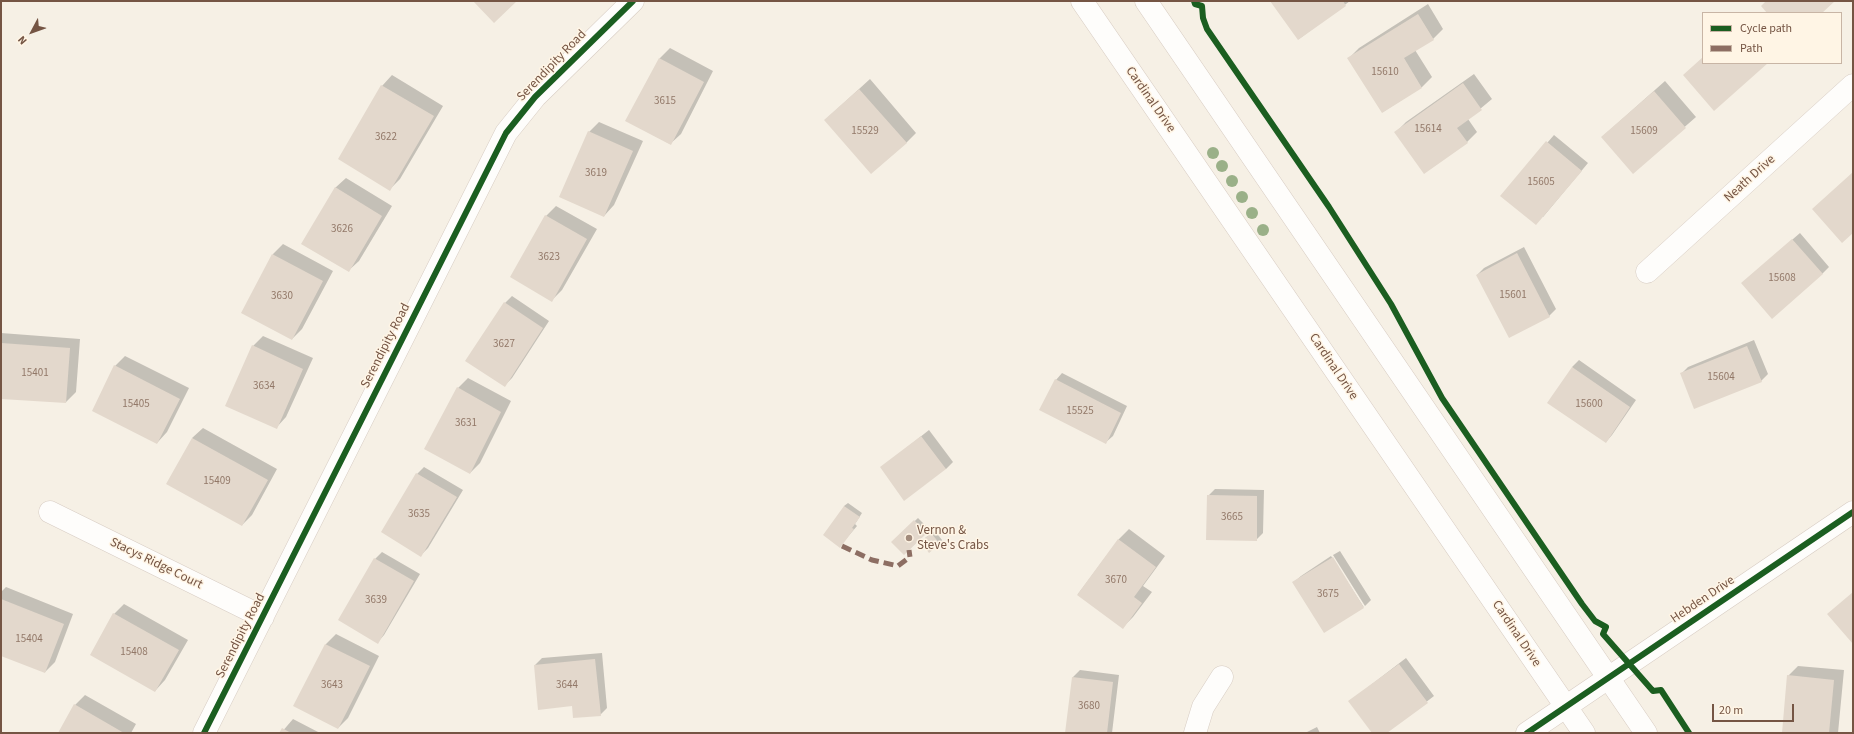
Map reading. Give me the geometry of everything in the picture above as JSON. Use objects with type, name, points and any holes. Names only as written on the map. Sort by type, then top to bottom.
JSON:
[{"type":"street","name":"Serendipity Road","points":[[204,733],[506,133],[534,97],[633,1]]},
{"type":"street","name":"Cardinal Drive","points":[[1082,1],[1584,733]]},
{"type":"street","points":[[1146,1],[1646,733]]},
{"type":"street","name":"Neath Drive","points":[[1647,272],[1853,85]]},
{"type":"street","name":"Stacys Ridge Court","points":[[50,512],[263,617]]},
{"type":"street","name":"Hebden Drive","points":[[1527,733],[1853,512]]},
{"type":"street","points":[[1195,733],[1203,707],[1222,677]]},
{"type":"building","points":[[473,1],[517,1],[494,23]]},
{"type":"building","points":[[1270,1],[1343,1],[1346,6],[1298,40]]},
{"type":"building","points":[[1766,1],[1835,1],[1823,12],[1766,12],[1761,6]]},
{"type":"building","points":[[1418,14],[1434,40],[1404,58],[1422,88],[1382,113],[1347,58]]},
{"type":"building","points":[[659,58],[704,82],[671,145],[625,121]]},
{"type":"building","points":[[1702,58],[1702,64],[1767,64],[1714,111],[1683,75]]},
{"type":"building","points":[[1463,83],[1482,110],[1457,128],[1468,143],[1424,174],[1394,132]]},
{"type":"building","points":[[381,85],[434,116],[390,191],[338,159]]},
{"type":"building","points":[[859,89],[907,143],[871,174],[824,120]]},
{"type":"building","points":[[1654,91],[1686,128],[1633,174],[1601,137]]},
{"type":"building","points":[[588,131],[633,151],[604,217],[559,197]]},
{"type":"building","points":[[1546,141],[1582,171],[1536,225],[1500,196]]},
{"type":"building","points":[[1853,172],[1853,233],[1842,243],[1812,209]]},
{"type":"building","points":[[335,187],[382,216],[349,272],[301,244]]},
{"type":"building","points":[[545,215],[587,239],[552,302],[510,277]]},
{"type":"building","points":[[1792,239],[1823,274],[1772,319],[1741,283]]},
{"type":"building","points":[[1517,253],[1550,317],[1509,338],[1476,275]]},
{"type":"building","points":[[272,254],[323,281],[292,340],[241,313]]},
{"type":"building","points":[[504,302],[543,328],[505,387],[465,361]]},
{"type":"building","points":[[1,343],[70,348],[66,403],[1,399]]},
{"type":"building","points":[[252,345],[303,369],[277,429],[225,406]]},
{"type":"building","points":[[1747,346],[1762,382],[1694,409],[1680,373]]},
{"type":"building","points":[[114,365],[180,399],[157,444],[92,411]]},
{"type":"building","points":[[1572,367],[1630,407],[1606,443],[1547,403]]},
{"type":"building","points":[[1055,379],[1121,413],[1106,444],[1039,410]]},
{"type":"building","points":[[457,387],[501,412],[470,474],[424,449]]},
{"type":"building","points":[[921,436],[946,469],[904,501],[880,467]]},
{"type":"building","points":[[192,438],[268,480],[242,526],[166,484]]},
{"type":"building","points":[[416,473],[457,497],[421,557],[381,532]]},
{"type":"building","points":[[1207,495],[1257,496],[1257,541],[1206,540]]},
{"type":"building","points":[[844,506],[860,517],[852,528],[854,529],[840,548],[823,535]]},
{"type":"building","name":"Vernon & Steve's Crabs","points":[[914,520],[927,533],[904,555],[891,542]]},
{"type":"building","points":[[931,533],[940,544],[929,553],[921,542]]},
{"type":"building","points":[[1118,539],[1156,567],[1134,597],[1142,603],[1123,629],[1077,595]]},
{"type":"building","points":[[1333,557],[1364,608],[1324,633],[1292,582]]},
{"type":"building","points":[[374,558],[414,581],[378,644],[338,620]]},
{"type":"building","points":[[1853,592],[1853,644],[1827,614]]},
{"type":"building","points":[[1,599],[64,624],[45,673],[1,656]]},
{"type":"building","points":[[113,613],[179,650],[155,692],[90,655]]},
{"type":"building","points":[[325,644],[370,666],[338,729],[293,706]]},
{"type":"building","points":[[595,659],[601,716],[573,718],[572,706],[538,710],[534,665]]},
{"type":"building","points":[[1399,664],[1428,703],[1387,733],[1372,733],[1348,701]]},
{"type":"building","points":[[1787,675],[1834,680],[1829,733],[1782,733]]},
{"type":"building","points":[[1072,677],[1113,682],[1107,733],[1065,733]]},
{"type":"building","points":[[74,704],[124,733],[58,733]]},
{"type":"building","points":[[282,728],[291,733],[279,733]]},
{"type":"marked path","points":[[842,546],[872,560],[898,566],[910,557],[909,550]]},
{"type":"cycle path","points":[[204,733],[506,133],[535,97],[633,1]]},
{"type":"cycle path","points":[[1194,1],[1195,4],[1202,6],[1203,18],[1207,29],[1329,207],[1391,304],[1442,398],[1582,604],[1595,621],[1606,627],[1603,634],[1653,691],[1661,690],[1689,733]]},
{"type":"cycle path","points":[[1527,733],[1853,512]]},
{"type":"place","name":"Vernon & Steve's Crabs","points":[[909,538]]}]
